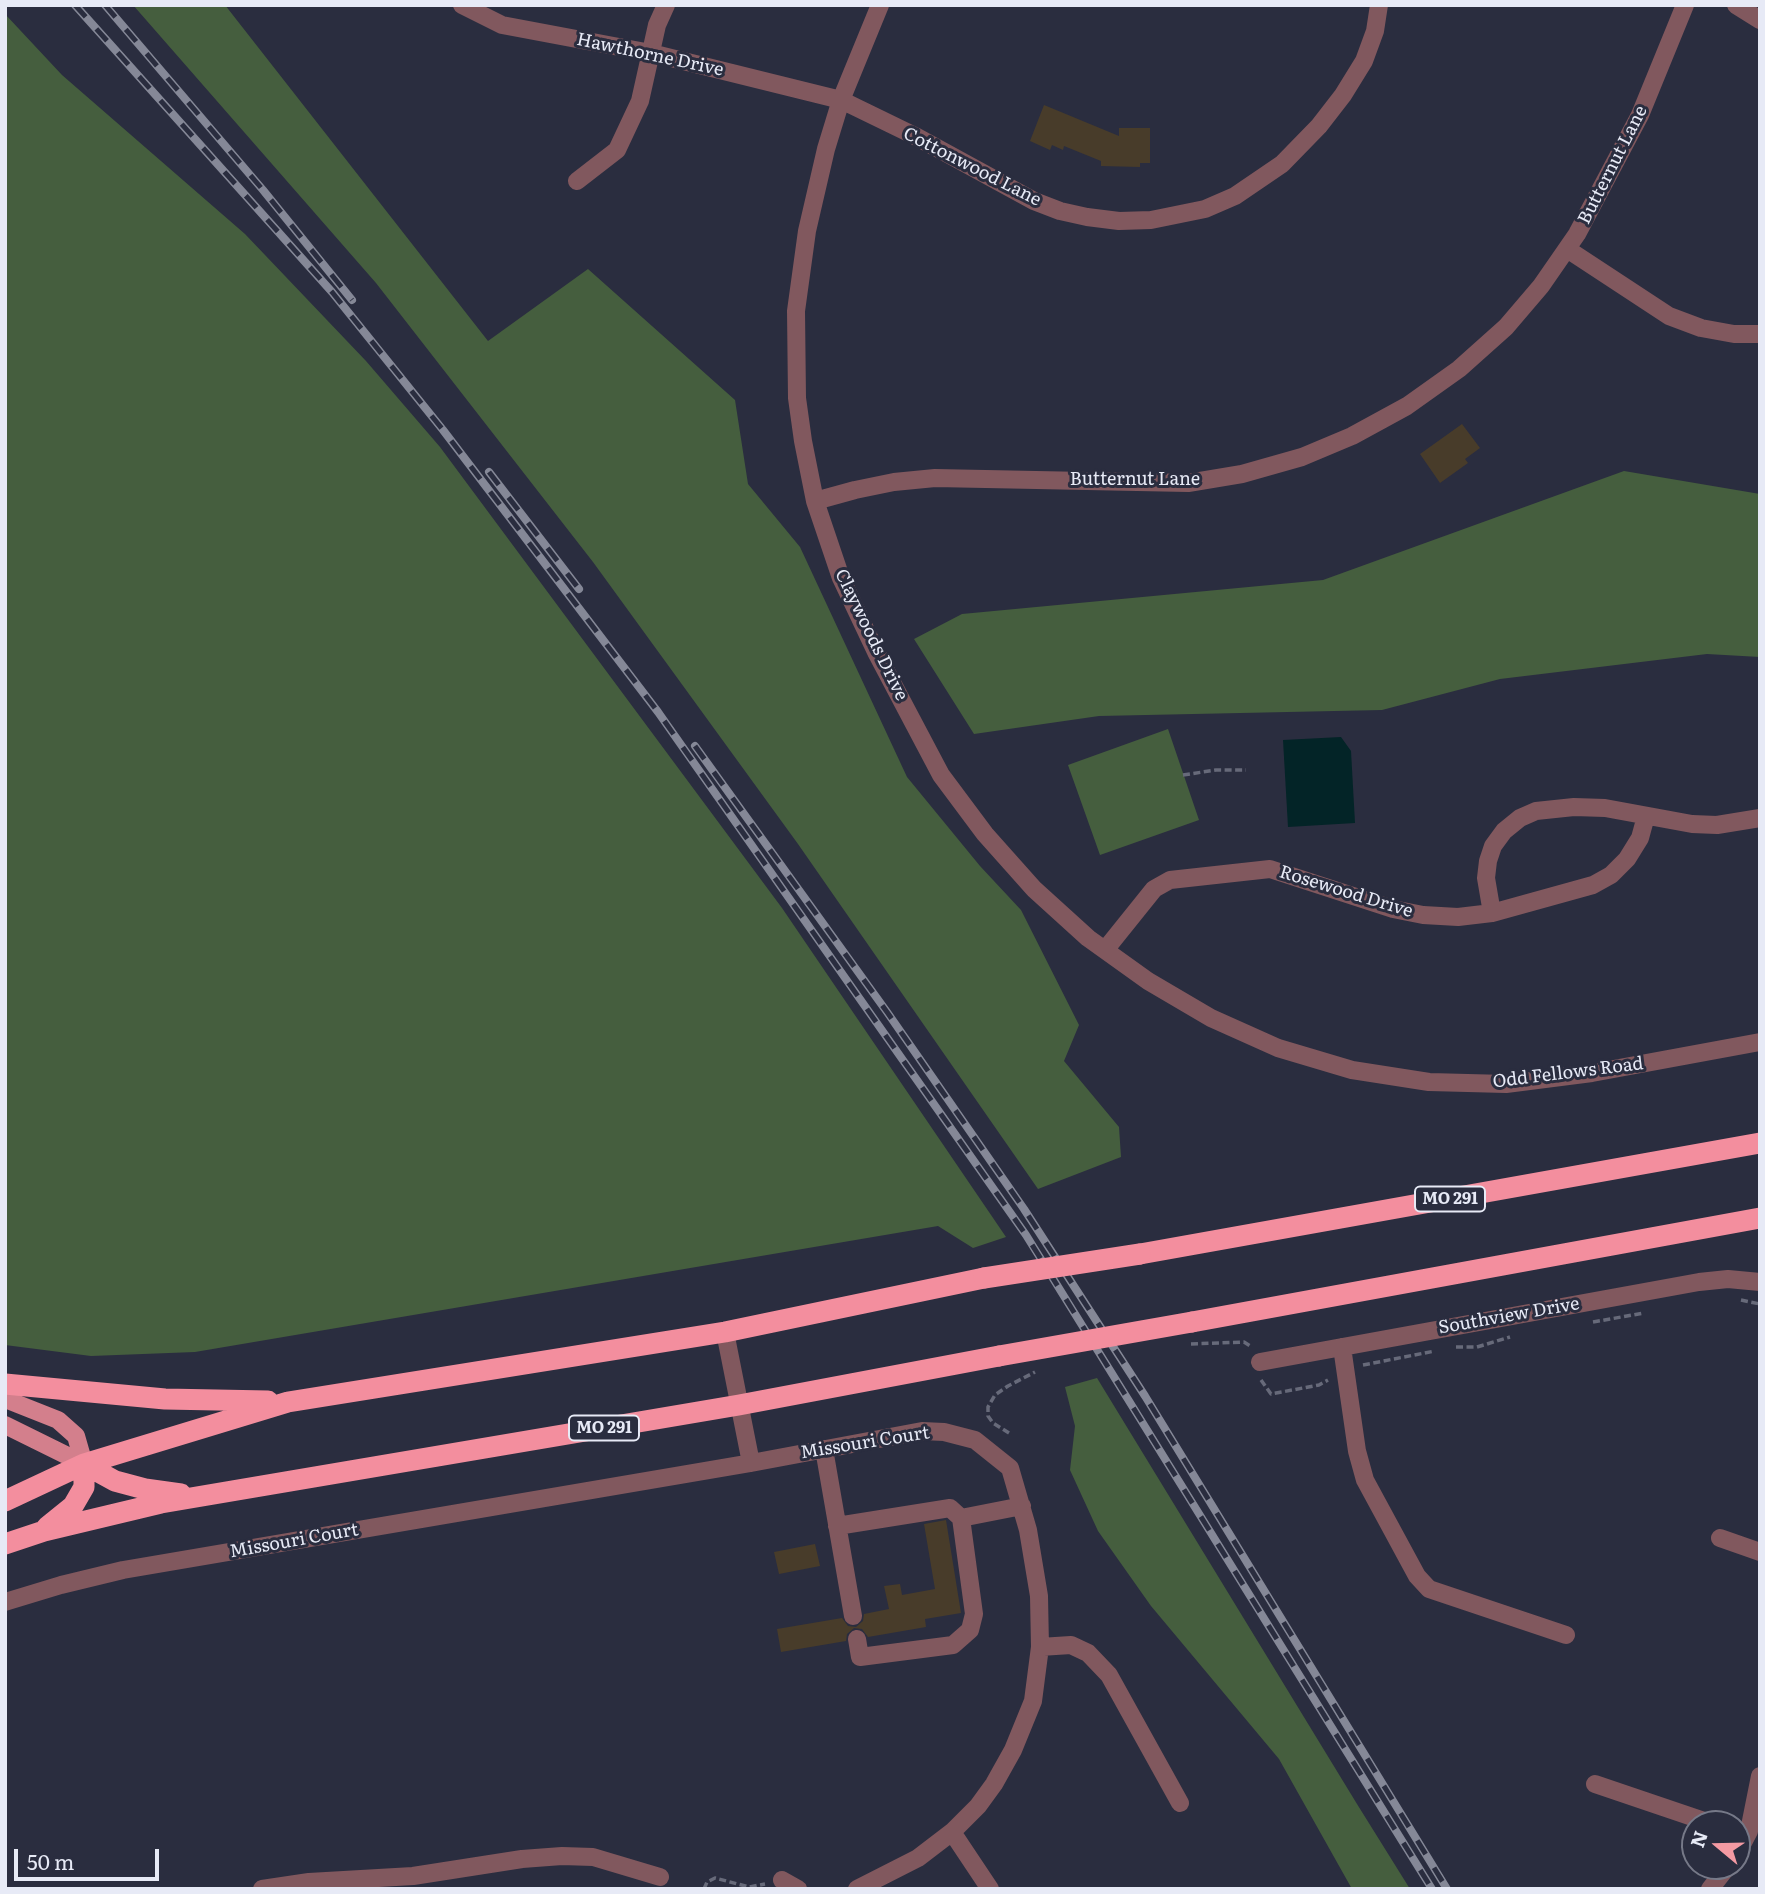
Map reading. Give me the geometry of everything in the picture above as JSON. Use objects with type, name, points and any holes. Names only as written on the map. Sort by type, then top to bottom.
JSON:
[{"type":"highway","name":"MO 291","points":[[5,1501],[84,1464],[288,1402],[725,1332],[984,1279],[1140,1254],[1760,1143]]},
{"type":"highway","name":"MO 291","points":[[5,1544],[44,1531],[161,1503],[739,1405],[1760,1218]]},
{"type":"highway","points":[[5,1384],[165,1399],[288,1402]]},
{"type":"highway","points":[[44,1531],[73,1506],[84,1487],[84,1464],[115,1481],[145,1489],[208,1496]]},
{"type":"main road","points":[[5,1399],[58,1420],[76,1436],[84,1464]]},
{"type":"main road","points":[[5,1425],[84,1464]]},
{"type":"street","name":"Hawthorne Drive","points":[[462,5],[502,25],[651,53],[841,100]]},
{"type":"street","points":[[577,181],[617,150],[640,101],[657,24],[666,5]]},
{"type":"street","name":"Claywoods Drive","points":[[880,5],[841,100],[825,149],[807,232],[796,310],[797,398],[803,441],[816,501],[841,578],[876,652],[941,775],[985,834],[1034,889],[1088,938],[1148,981],[1211,1018],[1279,1048],[1334,1065]]},
{"type":"street","name":"Cottonwood Lane","points":[[841,100],[915,136],[1034,201],[1060,211],[1119,221],[1179,216],[1206,209],[1235,196],[1282,164],[1319,126],[1364,61],[1379,5]]},
{"type":"street","name":"Butternut Lane","points":[[816,501],[868,487],[935,478],[1188,483],[1241,474],[1302,457],[1352,436],[1408,406],[1459,369],[1506,327],[1541,286],[1567,249],[1640,115],[1685,5]]},
{"type":"street","points":[[1736,5],[1760,20]]},
{"type":"street","points":[[1567,249],[1669,316],[1701,328],[1734,334],[1760,334]]},
{"type":"street","points":[[1493,913],[1486,878],[1493,846],[1504,831],[1520,818],[1536,811],[1574,807],[1605,808],[1692,824],[1717,825],[1760,818]]},
{"type":"street","name":"Rosewood Drive","points":[[1105,950],[1154,889],[1170,880],[1270,869],[1413,913],[1458,917],[1493,913],[1593,885],[1611,875],[1627,859],[1640,838],[1646,816]]},
{"type":"street","name":"Odd Fellows Road","points":[[1334,1065],[1429,1082],[1506,1084],[1592,1073],[1760,1042]]},
{"type":"street","name":"Southview Drive","points":[[1260,1362],[1699,1282],[1728,1279],[1760,1282]]},
{"type":"street","points":[[725,1332],[751,1463]]},
{"type":"street","points":[[1342,1347],[1357,1451],[1365,1480],[1417,1576],[1429,1589],[1566,1635]]},
{"type":"street","name":"Missouri Court","points":[[5,1602],[123,1570],[751,1463],[922,1431],[975,1440],[1010,1468],[1028,1530],[1040,1596],[1040,1647],[1032,1700],[1013,1750],[994,1784],[978,1805],[952,1832],[918,1858],[857,1889]]},
{"type":"street","points":[[824,1449],[853,1616]]},
{"type":"street","points":[[961,1518],[1022,1506]]},
{"type":"street","points":[[837,1526],[950,1508],[961,1518],[974,1614],[970,1630],[953,1645],[860,1657],[857,1639]]},
{"type":"street","points":[[1720,1538],[1760,1552]]},
{"type":"street","points":[[1040,1647],[1071,1645],[1088,1653],[1109,1675],[1180,1803]]},
{"type":"street","points":[[1749,1810],[1760,1776]]},
{"type":"street","points":[[1595,1784],[1681,1813]]},
{"type":"street","points":[[952,1832],[990,1889]]},
{"type":"street","points":[[262,1889],[309,1882],[413,1882],[522,1859],[562,1856],[593,1857],[660,1877]]},
{"type":"street","points":[[782,1880],[799,1889]]},
{"type":"path","points":[[1183,775],[1216,770],[1246,770]]},
{"type":"path","points":[[1739,1300],[1760,1304]]},
{"type":"path","points":[[1583,1323],[1647,1312]]},
{"type":"path","points":[[1190,1344],[1244,1342],[1252,1346],[1259,1357],[1260,1379],[1271,1394],[1319,1385],[1344,1369],[1456,1346],[1477,1347],[1521,1334]]},
{"type":"path","points":[[1009,1433],[993,1423],[988,1416],[988,1407],[995,1395],[1035,1371]]},
{"type":"path","points":[[704,1889],[707,1882],[715,1878],[749,1887],[782,1880]]},
{"type":"green space","points":[[133,5],[225,5],[488,341],[588,269],[735,400],[748,484],[800,547],[907,777],[980,866],[1021,910],[1079,1025],[1064,1061],[1119,1127],[1121,1157],[1038,1189],[798,844],[593,562],[376,283]]},
{"type":"green space","points":[[5,14],[62,75],[245,234],[366,361],[440,447],[782,908],[1006,1237],[973,1248],[938,1226],[195,1352],[91,1356],[5,1345]]},
{"type":"green space","points":[[1624,471],[1760,494],[1760,657],[1707,654],[1500,679],[1382,710],[1099,716],[974,734],[914,639],[962,614],[1323,580]]},
{"type":"green space","points":[[1168,729],[1199,820],[1100,855],[1068,765]]},
{"type":"green space","points":[[1097,1378],[1410,1889],[1352,1889],[1279,1759],[1151,1606],[1098,1531],[1070,1470],[1075,1426],[1065,1387]]},
{"type":"shaded area","points":[[1341,737],[1351,751],[1355,823],[1288,827],[1283,740]]},
{"type":"building","points":[[1044,105],[1119,136],[1119,128],[1150,128],[1150,163],[1140,163],[1140,167],[1101,166],[1101,161],[1064,146],[1063,150],[1052,145],[1050,150],[1030,141]]},
{"type":"building","points":[[1462,424],[1480,448],[1465,459],[1468,463],[1440,483],[1420,454]]},
{"type":"building","points":[[946,1520],[961,1613],[925,1619],[926,1627],[868,1637],[862,1629],[854,1628],[847,1634],[846,1641],[781,1652],[777,1629],[842,1618],[848,1626],[856,1627],[863,1621],[864,1614],[889,1609],[884,1586],[900,1584],[902,1595],[935,1589],[924,1524]]},
{"type":"building","points":[[815,1544],[820,1566],[779,1574],[774,1552]]},
{"type":"railway","points":[[75,5],[332,292],[443,430],[658,712],[1026,1235],[1432,1889]]},
{"type":"railway","points":[[105,5],[263,190],[352,300]]},
{"type":"railway","points":[[489,472],[579,589]]},
{"type":"railway","points":[[695,746],[887,1012],[1024,1209],[1145,1396],[1447,1889]]}]
